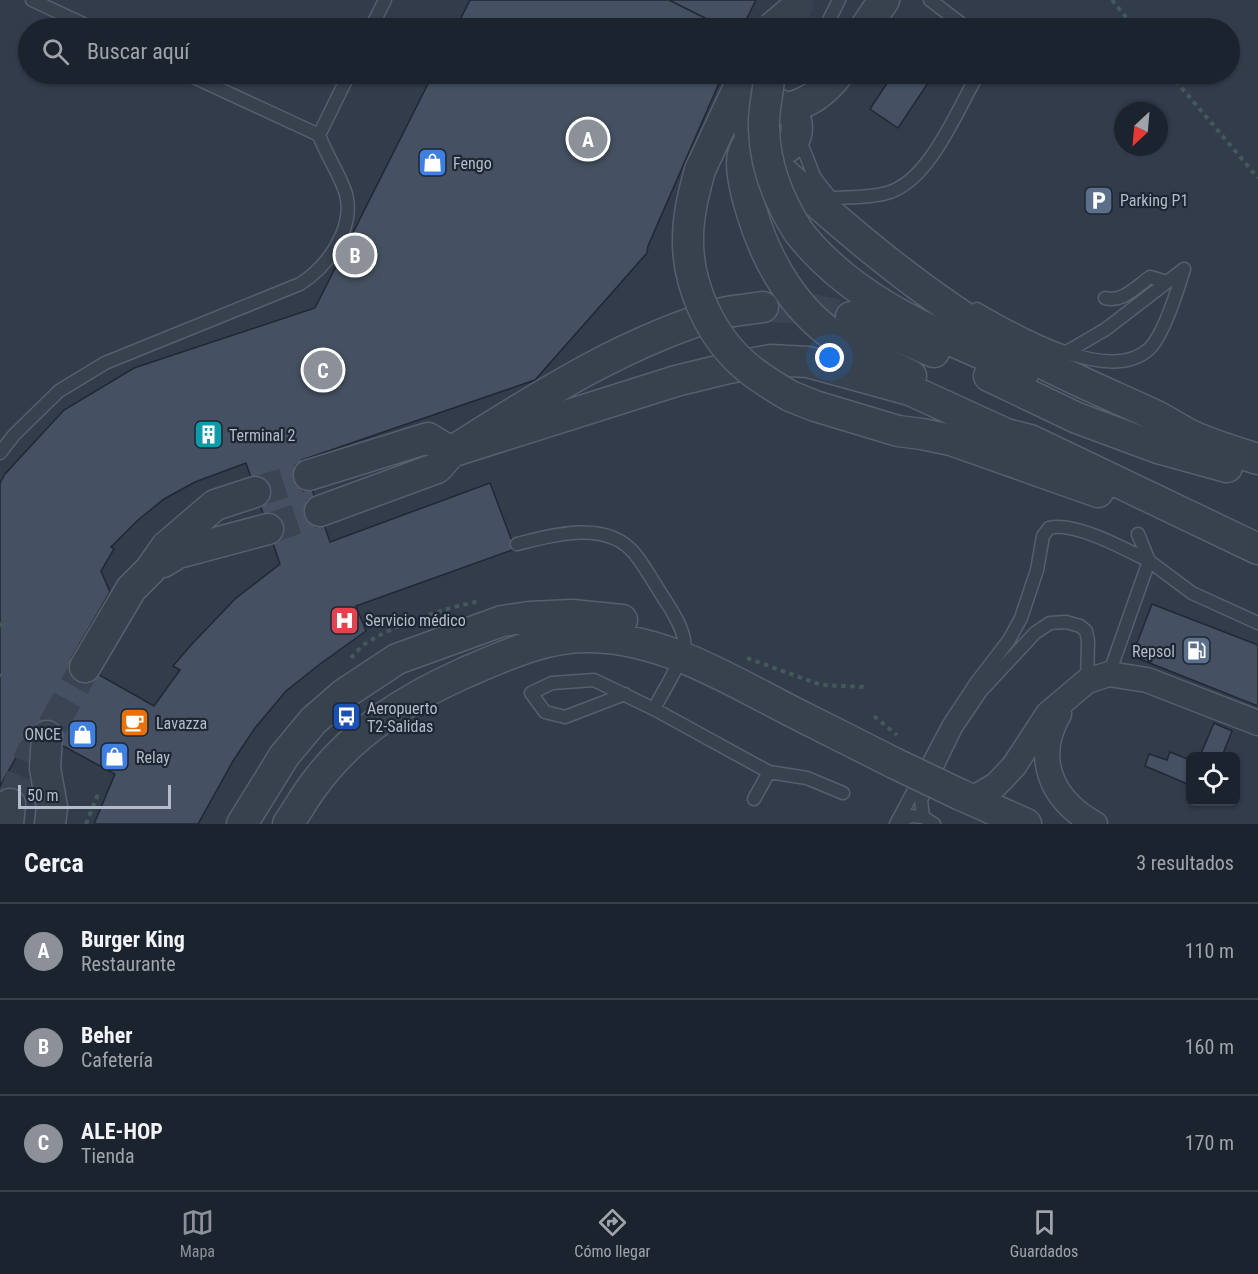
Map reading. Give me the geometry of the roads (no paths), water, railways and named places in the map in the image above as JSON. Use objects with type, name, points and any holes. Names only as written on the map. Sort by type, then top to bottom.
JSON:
[{"type":"street","points":[[872,18],[884,0]]},
{"type":"street","points":[[740,84],[700,170],[690,216],[688,238],[694,283],[703,308],[715,330],[746,366],[790,396],[815,406],[898,431],[951,440],[1070,481],[1122,502],[1182,513]]},
{"type":"street","points":[[769,84],[764,128],[766,148],[779,196],[798,231],[813,251],[848,282],[927,328],[1020,371],[1162,430],[1189,434]]},
{"type":"street","points":[[829,84],[820,94],[800,105],[792,122],[789,146],[783,150],[760,145],[742,156],[746,192],[758,232],[773,265],[790,293],[815,320],[840,340],[1011,424],[1029,440]]},
{"type":"street","points":[[792,122],[774,103],[766,104],[754,112],[748,124],[777,167],[871,249],[926,292],[1019,351],[1064,374],[1167,420],[1189,434],[1258,461]]},
{"type":"street","points":[[320,511],[437,468],[451,452],[568,379],[673,329],[725,313],[763,307]]},
{"type":"street","points":[[851,317],[961,363],[1077,418],[1158,448],[1230,468],[1258,461]]},
{"type":"street","points":[[309,475],[428,438],[451,452],[676,381],[771,360],[808,362],[910,390],[1006,434],[1029,440],[1258,549]]},
{"type":"street","points":[[85,667],[131,589],[150,570],[166,547],[215,505],[255,492]]},
{"type":"street","points":[[150,570],[178,553],[268,529]]},
{"type":"street","points":[[242,824],[284,756],[313,721],[344,694],[397,659],[446,640],[502,621],[572,615],[620,620],[637,625],[681,657]]},
{"type":"street","points":[[288,824],[314,785],[342,753],[399,706],[433,686],[504,655],[537,645],[588,637],[621,640],[681,657],[750,690],[899,752],[966,797],[1026,824]]},
{"type":"street","points":[[966,797],[996,785],[1014,766],[1048,714],[1098,677],[1147,680],[1256,722]]},
{"type":"street","points":[[1070,697],[1050,729],[1047,751],[1050,776],[1058,793],[1087,820],[1095,824]]},
{"type":"street","points":[[47,736],[45,768],[52,807],[50,824]]},
{"type":"lane","points":[[32,0],[71,18]]},
{"type":"lane","points":[[376,18],[385,0]]},
{"type":"lane","points":[[830,18],[839,0]]},
{"type":"lane","points":[[930,0],[954,18]]},
{"type":"lane","points":[[0,453],[14,435],[59,391],[105,363],[300,284],[328,259],[344,229],[348,211],[343,186],[319,135],[209,84]]},
{"type":"lane","points":[[319,135],[344,84]]},
{"type":"lane","points":[[840,206],[863,197],[888,193],[908,183],[921,171],[935,152],[972,84]]},
{"type":"lane","points":[[792,122],[816,179],[840,206],[931,279]]},
{"type":"lane","points":[[965,301],[1016,331],[1065,353],[1103,361],[1124,361],[1139,356],[1150,348],[1157,338],[1184,269],[1106,329],[1065,353]]},
{"type":"lane","points":[[1105,298],[1114,300],[1121,298],[1150,277],[1167,282]]},
{"type":"lane","points":[[897,824],[949,724],[976,683],[1009,640],[1020,618],[1037,570],[1043,537],[1049,528],[1057,525],[1093,534],[1149,561],[1192,593],[1258,623]]},
{"type":"lane","points":[[517,544],[550,536],[585,532],[613,538],[633,552],[673,614],[685,644],[681,657],[654,709]]},
{"type":"lane","points":[[1098,677],[1149,561],[1138,534]]},
{"type":"lane","points":[[928,821],[921,800],[956,728],[981,691],[1035,633],[1050,623],[1066,622],[1080,626],[1086,631],[1098,677]]},
{"type":"lane","points":[[625,694],[565,717],[545,712],[531,693],[552,683],[594,680],[625,694],[654,709],[769,772],[807,778],[843,793]]},
{"type":"lane","points":[[754,799],[769,772]]},
{"type":"lane","points":[[897,824],[910,816],[928,821]]},
{"type":"tunnel","points":[[763,307],[812,309],[851,317]]},
{"type":"tunnel","points":[[255,492],[309,475]]},
{"type":"tunnel","points":[[268,529],[320,511]]},
{"type":"tunnel","points":[[10,804],[31,753],[47,736],[85,667]]},
{"type":"place","name":"Burger King","points":[[588,139]]},
{"type":"place","name":"Fengo","points":[[432,163]]},
{"type":"place","name":"Parking P1","points":[[1099,200]]},
{"type":"place","name":"Beher","points":[[355,255]]},
{"type":"place","name":"ALE-HOP","points":[[323,370]]},
{"type":"place","name":"Terminal 2","points":[[208,435]]},
{"type":"place","name":"Servicio médico","points":[[344,620]]},
{"type":"place","name":"Repsol","points":[[1196,651]]},
{"type":"place","name":"Aeropuerto T2-Salidas","points":[[346,717]]},
{"type":"place","name":"Lavazza","points":[[135,723]]},
{"type":"place","name":"ONCE","points":[[82,734]]},
{"type":"place","name":"Relay","points":[[115,757]]}]
